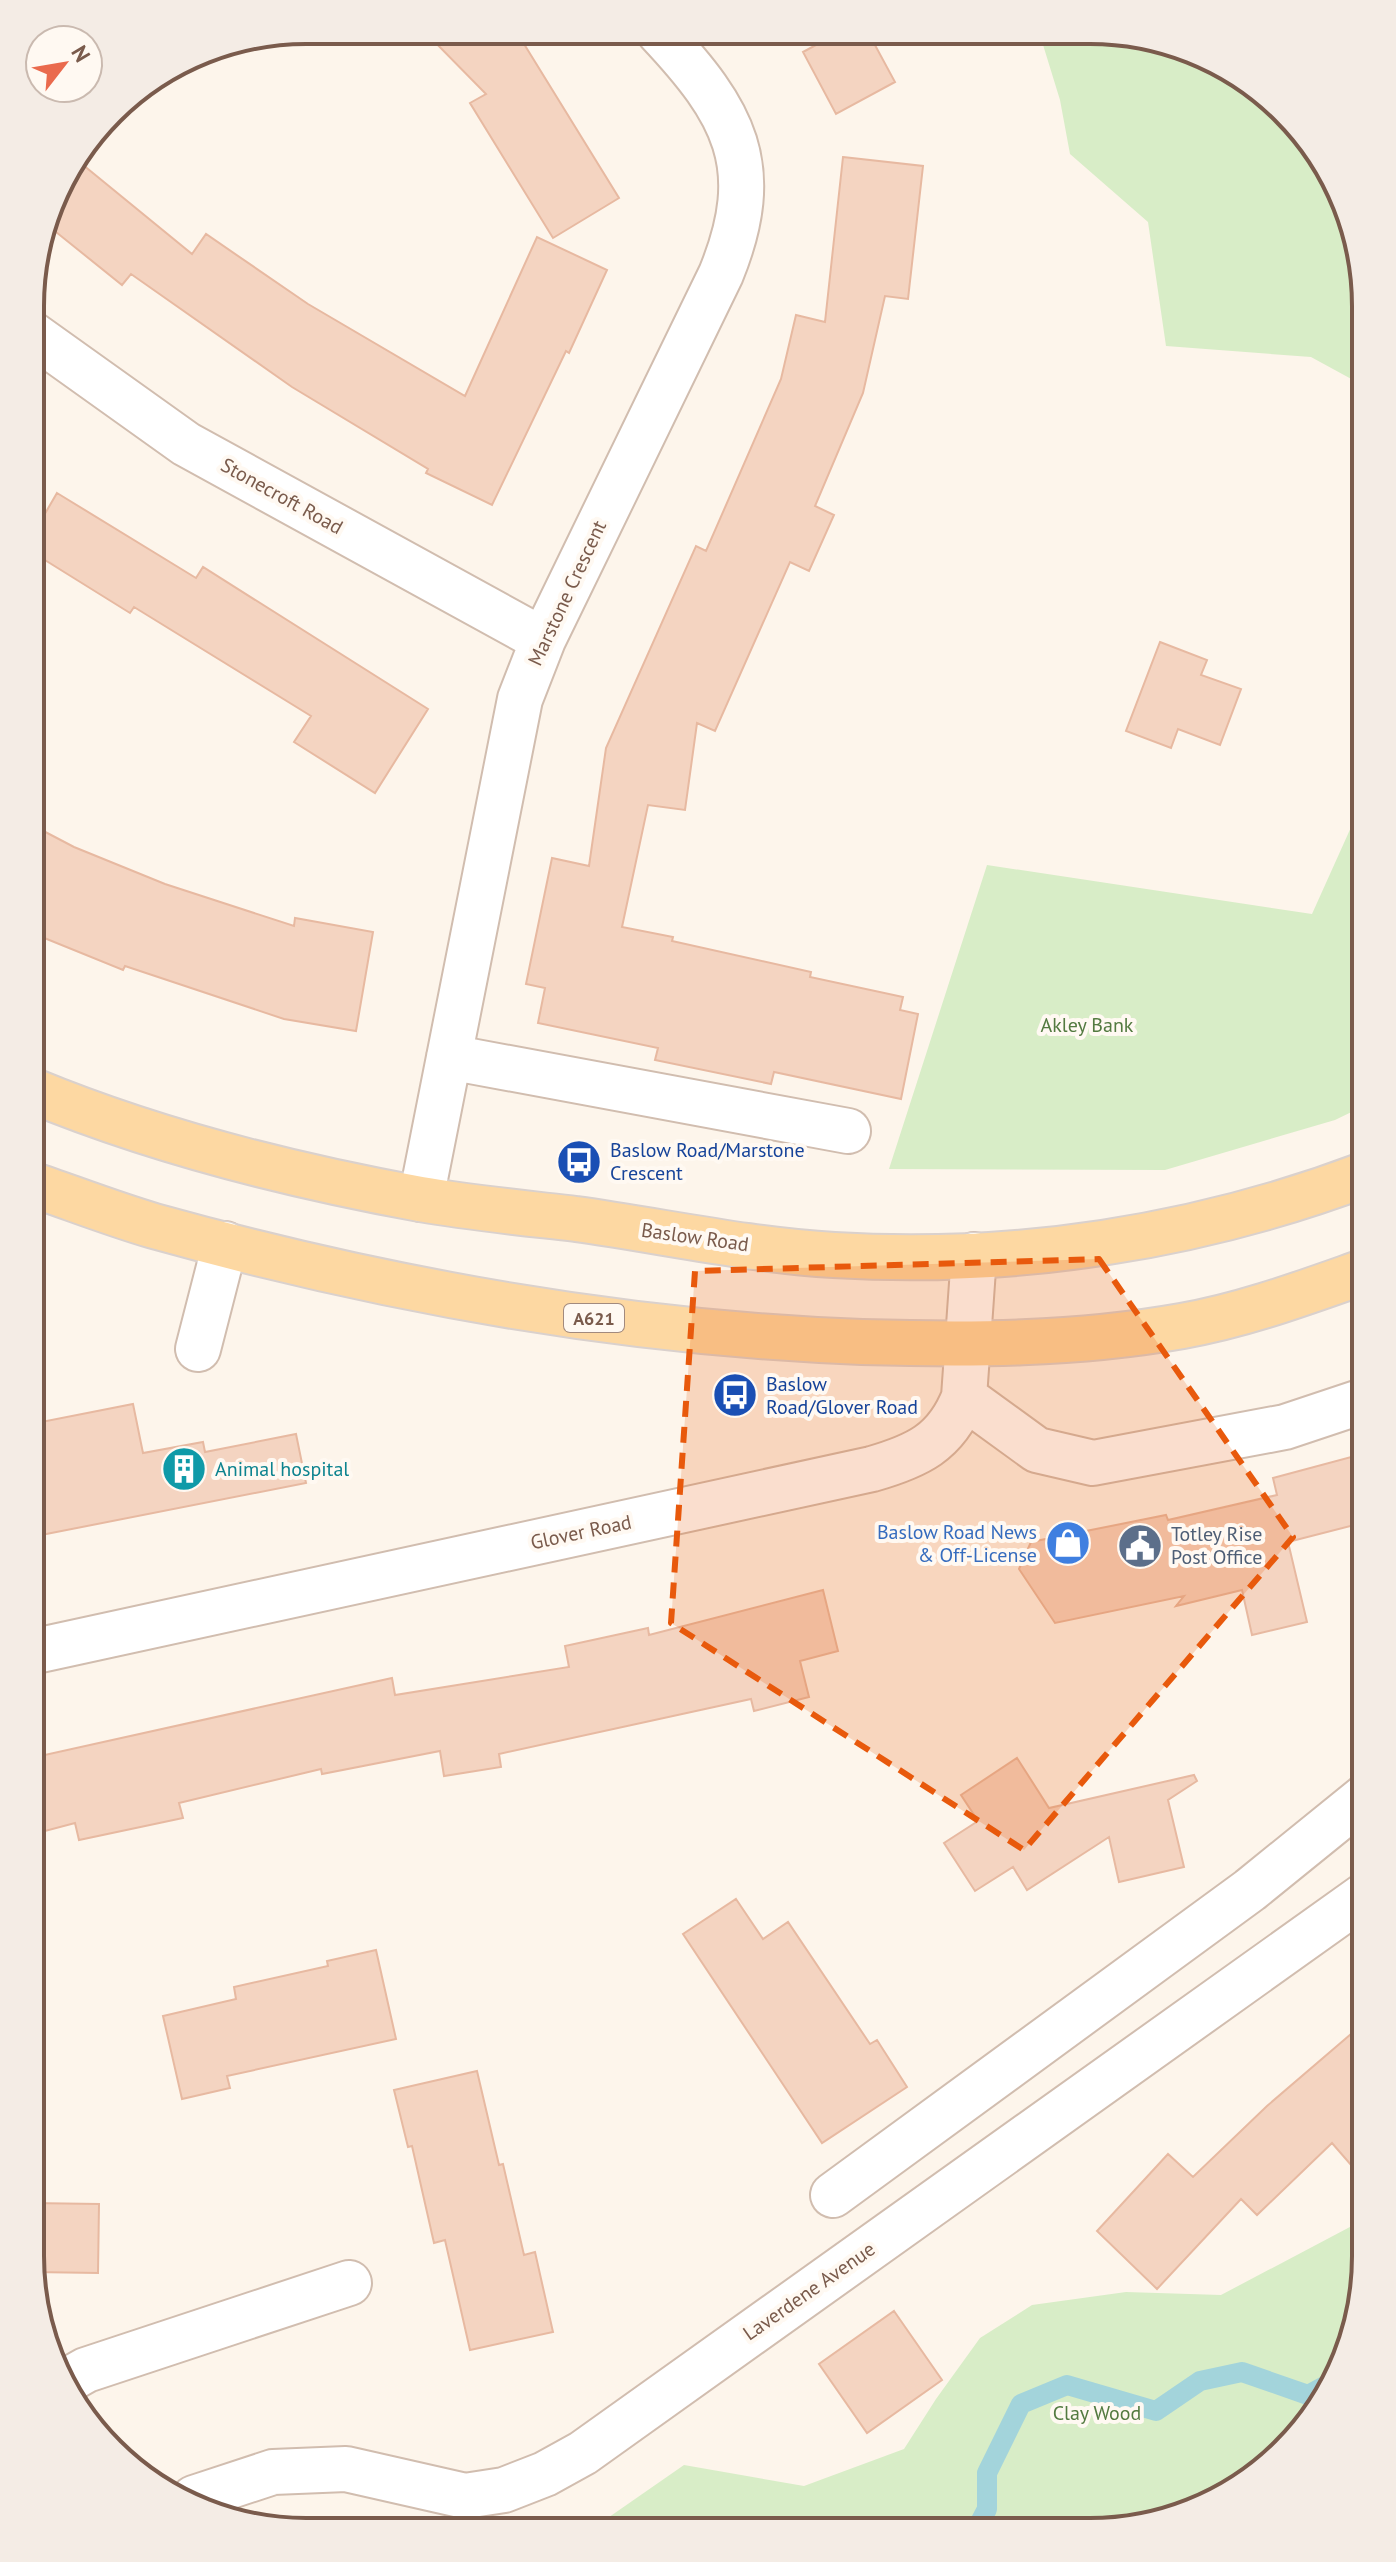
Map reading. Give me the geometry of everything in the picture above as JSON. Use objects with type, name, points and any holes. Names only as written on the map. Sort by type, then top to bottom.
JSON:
[{"type":"main road","name":"Baslow Road","points":[[44,1095],[93,1116],[266,1166],[421,1199],[822,1254],[941,1257],[1042,1251],[1124,1241],[1304,1197],[1352,1179]]},
{"type":"main road","name":"A621","points":[[44,1188],[152,1225],[225,1244],[320,1268],[493,1303],[656,1327],[805,1340],[969,1345],[1064,1342],[1185,1325],[1279,1301],[1352,1276]]},
{"type":"street","name":"Marstone Crescent","points":[[421,1199],[520,699],[543,640],[721,274],[733,246],[740,215],[742,189],[739,158],[729,127],[715,98],[671,45]]},
{"type":"street","name":"Stonecroft Road","points":[[44,343],[186,444],[543,640]]},
{"type":"street","points":[[449,1057],[848,1131]]},
{"type":"street","points":[[198,1349],[225,1244]]},
{"type":"street","name":"Glover Road","points":[[44,1649],[872,1469],[908,1458],[942,1436],[964,1397],[974,1255]]},
{"type":"street","points":[[964,1397],[1037,1450],[1093,1463],[1285,1427],[1351,1405]]},
{"type":"street","points":[[833,2195],[1250,1890],[1351,1808]]},
{"type":"street","name":"Laverdene Avenue","points":[[201,2496],[273,2472],[346,2469],[465,2496],[504,2490],[545,2474],[583,2453],[1351,1905]]},
{"type":"street","points":[[74,2377],[86,2370],[349,2283]]},
{"type":"highlighted area","points":[[1099,1259],[1293,1537],[1024,1850],[671,1623],[695,1271]]},
{"type":"green space","points":[[1043,44],[1108,45],[1141,49],[1174,58],[1236,88],[1263,109],[1308,160],[1338,222],[1347,255],[1351,288],[1352,379],[1311,357],[1166,346],[1148,222],[1070,154],[1060,100]]},
{"type":"green space","name":"Akley Bank","points":[[1352,826],[1352,1112],[1335,1120],[1165,1170],[889,1169],[987,865],[1312,914]]},
{"type":"green space","name":"Clay Wood","points":[[1351,2226],[1347,2307],[1338,2340],[1317,2387],[1298,2416],[1263,2453],[1236,2474],[1174,2504],[1141,2513],[1090,2518],[608,2518],[684,2465],[804,2486],[904,2449],[980,2338],[1032,2305],[1126,2292],[1221,2295]]},
{"type":"building","points":[[817,44],[875,44],[895,82],[836,114],[803,52]]},
{"type":"building","points":[[438,45],[524,45],[619,198],[553,238],[470,103],[486,94]]},
{"type":"building","points":[[843,157],[923,166],[908,299],[885,296],[863,393],[815,506],[834,515],[809,571],[790,562],[715,731],[697,723],[685,810],[648,805],[622,927],[811,972],[810,977],[903,997],[900,1010],[918,1014],[901,1099],[774,1072],[771,1084],[655,1060],[658,1048],[538,1023],[545,988],[526,984],[552,858],[589,866],[606,748],[696,546],[706,551],[781,379],[796,315],[825,322]]},
{"type":"building","points":[[84,166],[192,254],[206,234],[308,304],[465,396],[537,237],[607,270],[492,505],[426,473],[428,469],[292,387],[131,274],[122,285],[55,231],[64,205]]},
{"type":"building","points":[[57,493],[196,578],[203,567],[428,709],[375,793],[294,742],[311,716],[134,607],[130,613],[44,559],[44,515]]},
{"type":"building","points":[[1160,642],[1207,660],[1201,675],[1241,689],[1220,745],[1178,729],[1171,748],[1126,731]]},
{"type":"building","points":[[44,831],[74,847],[165,884],[294,926],[295,918],[373,932],[356,1031],[284,1019],[125,966],[123,970],[44,938]]},
{"type":"building","name":"Animal hospital","points":[[133,1404],[143,1453],[203,1442],[205,1452],[296,1434],[306,1483],[44,1534],[44,1421]]},
{"type":"building","points":[[1351,1457],[1351,1526],[1288,1542],[1307,1622],[1252,1635],[1242,1590],[1176,1606],[1184,1596],[1055,1623],[1019,1569],[1031,1542],[1166,1515],[1168,1520],[1277,1495],[1273,1478]]},
{"type":"building","points":[[823,1590],[838,1651],[800,1661],[809,1697],[754,1711],[751,1699],[499,1754],[501,1767],[444,1776],[440,1751],[322,1774],[321,1769],[179,1803],[183,1818],[79,1840],[75,1823],[44,1831],[44,1755],[392,1678],[395,1695],[569,1667],[565,1646],[648,1628],[649,1635]]},
{"type":"building","points":[[1017,1758],[1049,1808],[1194,1775],[1197,1781],[1168,1800],[1184,1867],[1119,1882],[1109,1837],[1027,1890],[1013,1867],[975,1891],[944,1843],[978,1821],[961,1795]]},
{"type":"building","points":[[736,1899],[763,1939],[788,1922],[870,2044],[877,2040],[907,2087],[822,2143],[683,1934]]},
{"type":"building","points":[[376,1950],[396,2039],[227,2076],[230,2088],[182,2099],[163,2016],[236,1999],[234,1987],[328,1966],[327,1961]]},
{"type":"building","points":[[1351,2034],[1351,2165],[1332,2143],[1257,2215],[1241,2199],[1157,2289],[1097,2231],[1168,2154],[1193,2177],[1267,2106]]},
{"type":"building","points":[[477,2071],[524,2255],[535,2252],[553,2332],[470,2350],[445,2240],[434,2243],[412,2146],[408,2147],[394,2090]]},
{"type":"building","points":[[44,2203],[99,2204],[98,2273],[45,2272]]},
{"type":"building","points":[[894,2311],[942,2380],[867,2433],[819,2364]]},
{"type":"waterway","points":[[982,2518],[987,2509],[987,2473],[1021,2404],[1067,2385],[1156,2411],[1200,2381],[1242,2372],[1308,2395],[1314,2392]]},
{"type":"place","name":"Baslow Road/Marstone Crescent","points":[[579,1162]]},
{"type":"place","name":"Baslow Road/Glover Road","points":[[735,1395]]},
{"type":"place","name":"Animal hospital","points":[[184,1469]]},
{"type":"place","name":"Baslow Road News & Off-License","points":[[1068,1543]]},
{"type":"place","name":"Totley Rise Post Office","points":[[1140,1546]]}]
